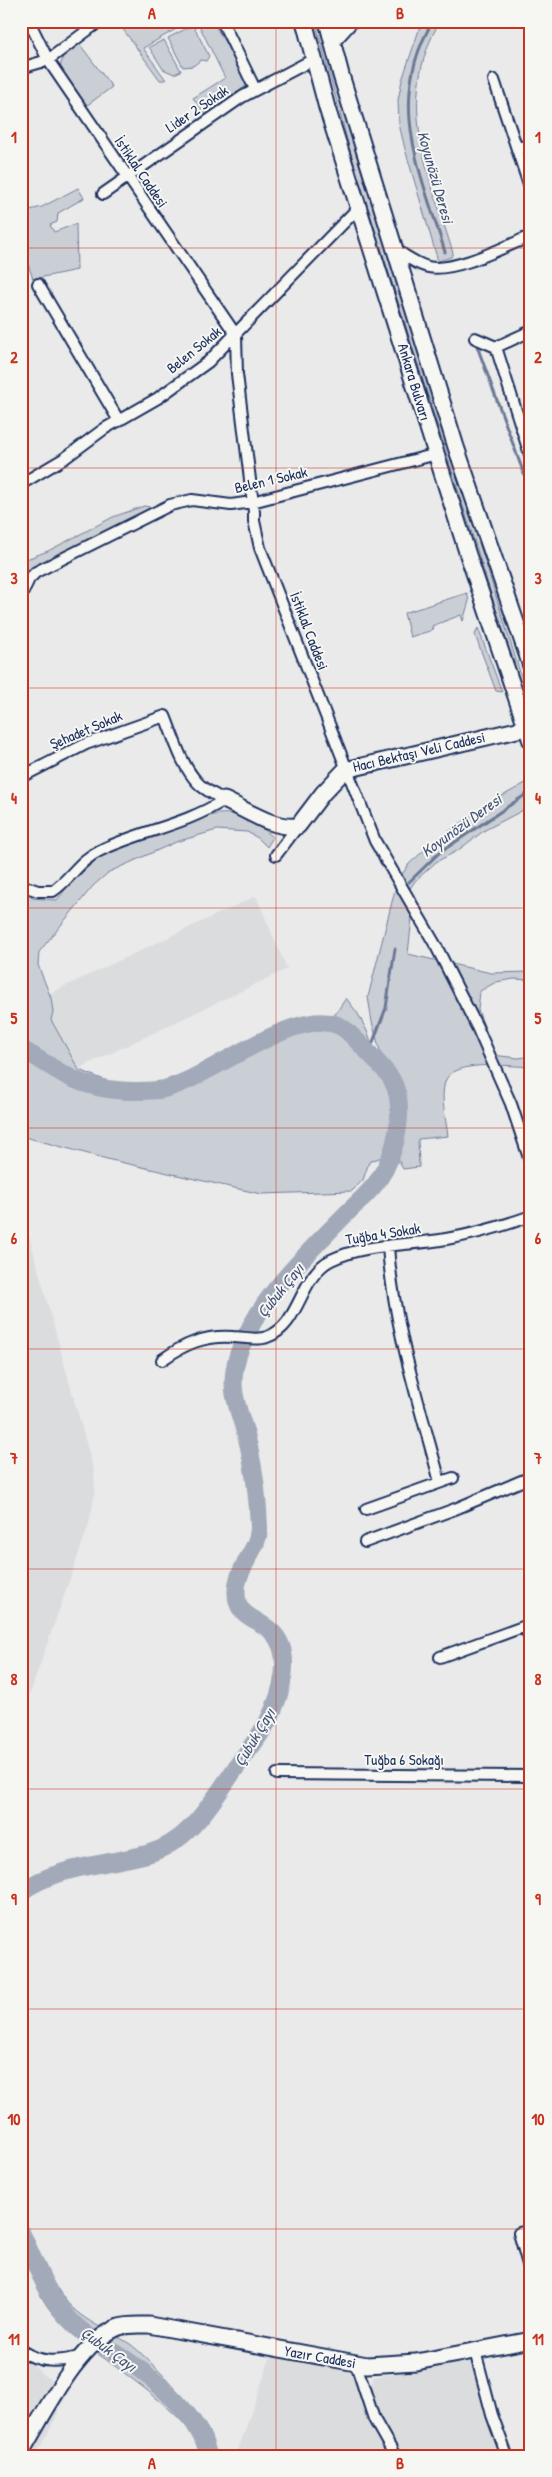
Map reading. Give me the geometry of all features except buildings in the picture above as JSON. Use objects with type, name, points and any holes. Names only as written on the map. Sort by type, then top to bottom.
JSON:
[{"type":"main road","name":"Ankara Bulvarı","points":[[304,21],[359,207],[528,735]]},
{"type":"main road","name":"Ankara Bulvarı","points":[[327,21],[394,248],[459,456],[531,666]]},
{"type":"main road","points":[[332,41],[350,21]]},
{"type":"main road","name":"Hacı Bektaşı Veli Caddesi","points":[[298,826],[323,793],[345,770],[528,735]]},
{"type":"main road","points":[[224,800],[275,824],[289,827],[298,826]]},
{"type":"main road","name":"Yazır Caddesi","points":[[83,2354],[111,2332],[128,2325],[150,2325],[356,2364],[396,2365],[531,2340]]},
{"type":"main road","points":[[21,2452],[83,2354]]},
{"type":"street","name":"İstiklal Caddesi","points":[[29,21],[48,60],[126,177],[236,335],[237,374],[254,521],[260,548],[345,770],[375,841],[436,946],[501,1078],[531,1164]]},
{"type":"street","points":[[21,68],[48,60],[100,21]]},
{"type":"street","points":[[222,21],[255,89]]},
{"type":"street","name":"Lider 2 Sokak","points":[[103,194],[255,89],[314,58]]},
{"type":"street","points":[[494,80],[531,191]]},
{"type":"street","points":[[517,148],[531,145]]},
{"type":"street","name":"Belen Sokak","points":[[21,484],[58,463],[91,438],[191,375],[236,335],[359,207]]},
{"type":"street","points":[[394,248],[419,264],[438,268],[462,262],[531,236]]},
{"type":"street","points":[[38,284],[120,420]]},
{"type":"street","points":[[475,338],[496,347],[531,331]]},
{"type":"street","points":[[496,347],[531,458]]},
{"type":"street","name":"Belen 1 Sokak","points":[[21,596],[29,579],[36,572],[170,505],[192,500],[231,505],[252,502],[437,454]]},
{"type":"street","name":"Şehadet Sokak","points":[[21,777],[86,744],[165,716],[183,760],[194,778],[199,785],[224,800]]},
{"type":"street","points":[[21,886],[38,891],[53,891],[80,864],[97,852],[179,823],[204,812],[224,800]]},
{"type":"street","points":[[276,855],[298,826]]},
{"type":"street","name":"Tuğba 4 Sokak","points":[[162,1360],[189,1342],[230,1336],[267,1337],[283,1325],[310,1277],[321,1266],[344,1254],[388,1246],[448,1239],[531,1216]]},
{"type":"street","points":[[388,1246],[390,1276],[397,1312],[440,1482]]},
{"type":"street","points":[[365,1542],[455,1509],[531,1476]]},
{"type":"street","points":[[366,1509],[453,1478]]},
{"type":"street","points":[[440,1657],[528,1625],[531,1641]]},
{"type":"street","name":"Tuğba 6 Sokağı","points":[[277,1774],[531,1776]]},
{"type":"street","points":[[531,2230],[519,2233],[531,2275]]},
{"type":"street","points":[[21,2350],[30,2356],[44,2361],[62,2361],[83,2354]]},
{"type":"street","points":[[475,2351],[492,2415],[507,2456]]},
{"type":"street","points":[[356,2364],[374,2419],[394,2456]]},
{"type":"shaded area","points":[[117,21],[174,21],[178,28],[143,48],[166,80],[160,80]]},
{"type":"shaded area","points":[[197,21],[212,21],[250,83],[206,115],[193,98],[225,78]]},
{"type":"shaded area","points":[[315,21],[318,21],[358,160],[531,707],[531,719],[351,154]]},
{"type":"shaded area","points":[[422,21],[440,21],[426,51],[419,80],[418,109],[420,137],[426,166],[453,253],[451,257],[438,261],[399,124],[398,100],[402,80]]},
{"type":"shaded area","points":[[193,25],[209,56],[206,61],[201,60],[193,66],[183,67],[168,38]]},
{"type":"shaded area","points":[[164,40],[181,71],[174,74],[163,69],[149,47]]},
{"type":"shaded area","points":[[78,42],[112,87],[86,106],[60,68],[63,56]]},
{"type":"shaded area","points":[[78,188],[84,198],[58,213],[57,222],[50,225],[54,232],[76,224],[77,270],[33,279],[21,243],[21,212],[42,207]]},
{"type":"shaded area","points":[[144,506],[151,507],[152,517],[35,577],[21,577],[21,561],[48,551],[113,517]]},
{"type":"shaded area","points":[[467,593],[469,601],[463,621],[461,615],[432,626],[433,630],[410,637],[404,613]]},
{"type":"shaded area","points":[[478,628],[502,692],[496,691],[475,635]]},
{"type":"shaded area","points":[[531,780],[531,806],[485,830],[457,851],[436,862],[415,881],[409,890],[412,917],[408,954],[491,973],[531,972],[531,980],[514,979],[496,982],[480,991],[478,1010],[492,1055],[526,1057],[531,1040],[531,1067],[497,1065],[470,1067],[458,1070],[450,1075],[445,1082],[443,1095],[448,1136],[418,1139],[419,1167],[403,1169],[394,1152],[369,1162],[363,1180],[352,1191],[261,1194],[111,1160],[21,1136],[21,894],[32,898],[57,900],[86,865],[105,853],[160,836],[168,831],[211,815],[223,814],[246,818],[273,837],[267,847],[258,838],[247,832],[217,830],[176,842],[109,872],[93,886],[39,952],[38,965],[51,998],[53,1012],[51,1020],[79,1070],[120,1086],[180,1080],[286,1025],[309,1018],[334,1016],[346,998],[358,1014],[368,1033],[387,1087],[384,1065],[372,1022],[368,997],[397,882],[409,864],[431,844],[488,804]]},
{"type":"shaded area","points":[[256,896],[287,969],[21,1096],[21,1007]]},
{"type":"shaded area","points":[[21,1207],[94,1472],[95,1492],[89,1524],[21,1719]]},
{"type":"shaded area","points":[[58,2289],[72,2308],[138,2350],[172,2385],[195,2411],[208,2430],[215,2456],[203,2456],[198,2443],[188,2428],[172,2412],[134,2380],[79,2340],[60,2322],[40,2294]]},
{"type":"shaded area","points":[[21,2354],[67,2395],[34,2456],[21,2456]]},
{"type":"shaded area","points":[[271,2356],[354,2372],[390,2456],[236,2456]]},
{"type":"shaded area","points":[[470,2361],[478,2367],[499,2456],[399,2456],[367,2390],[374,2377]]},
{"type":"waterway","name":"Koyunözü Deresi","points":[[433,21],[419,50],[411,79],[409,108],[418,165],[445,252]]},
{"type":"waterway","name":"Koyunözü Deresi","points":[[477,346],[531,493]]},
{"type":"waterway","name":"Koyunözü Deresi","points":[[409,882],[439,853],[531,791]]},
{"type":"waterway","name":"Koyunözü Deresi","points":[[368,1055],[386,1008],[395,949]]},
{"type":"waterway","name":"Çubuk Çayı","points":[[21,1049],[65,1075],[87,1084],[122,1091],[158,1090],[178,1085],[281,1032],[307,1024],[329,1023],[347,1031],[371,1055],[392,1080],[399,1103],[398,1130],[395,1144],[379,1179],[295,1267],[268,1300],[246,1336],[238,1355],[235,1369],[234,1391],[251,1457],[256,1487],[259,1527],[255,1545],[241,1572],[236,1592],[238,1603],[243,1612],[271,1631],[278,1640],[282,1651],[283,1675],[273,1711],[257,1739],[208,1808],[176,1840],[147,1854],[66,1871],[35,1883],[21,1892]]},
{"type":"waterway","name":"Çubuk Çayı","points":[[21,2232],[42,2278],[61,2310],[82,2331],[137,2368],[176,2401],[197,2428],[208,2456]]}]
